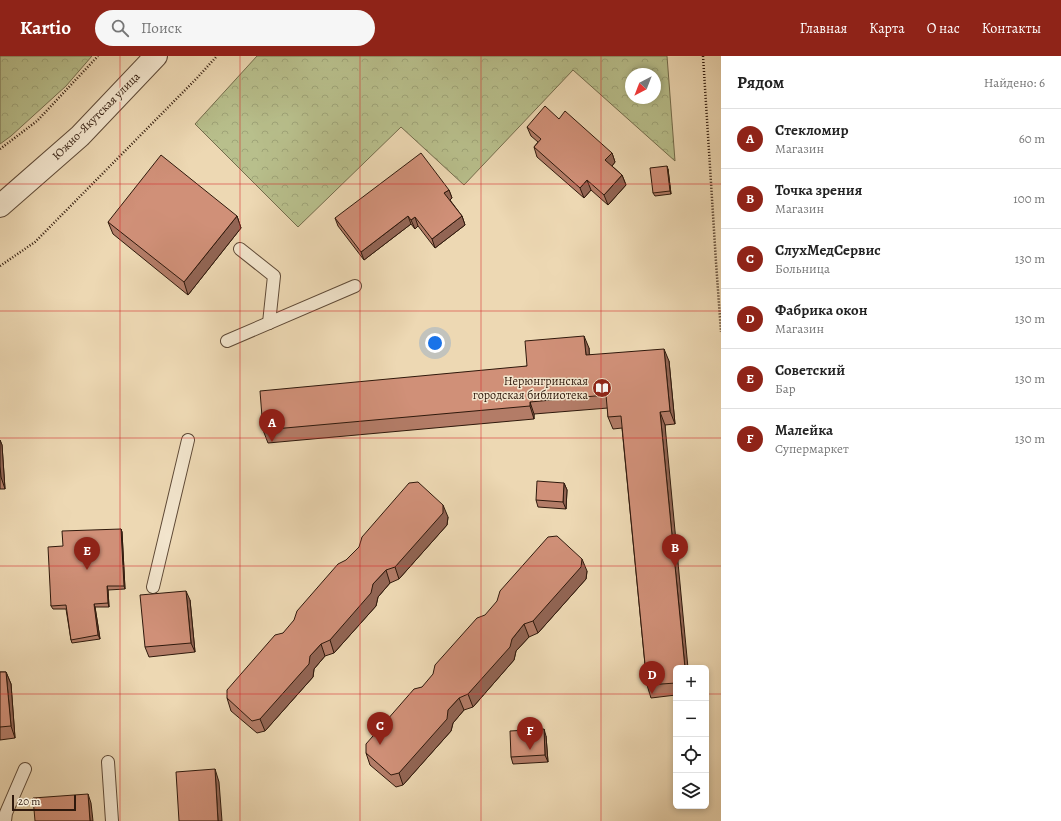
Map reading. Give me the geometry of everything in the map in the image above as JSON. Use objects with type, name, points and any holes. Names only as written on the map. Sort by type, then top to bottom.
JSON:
[{"type":"street","name":"Южно-Якутская улица","points":[[0,206],[80,136],[156,56]]},
{"type":"lane","points":[[240,249],[274,276],[269,323]]},
{"type":"lane","points":[[227,341],[354,286]]},
{"type":"lane","points":[[153,587],[188,440]]},
{"type":"lane","points":[[108,762],[112,821]]},
{"type":"lane","points":[[6,821],[6,813],[25,769]]},
{"type":"path","points":[[0,149],[37,121],[98,56]]},
{"type":"path","points":[[0,266],[35,242],[217,56]]},
{"type":"path","points":[[703,56],[721,332]]},
{"type":"green space","points":[[0,56],[92,56],[66,86],[11,136],[0,144]]},
{"type":"green space","points":[[257,56],[667,56],[675,161],[573,70],[464,185],[401,127],[298,227],[195,124]]},
{"type":"building","points":[[545,106],[559,119],[565,111],[612,153],[605,160],[622,175],[604,195],[587,180],[580,188],[534,147],[541,139],[527,127]]},
{"type":"building","points":[[421,153],[449,190],[444,193],[462,216],[432,239],[415,217],[411,220],[408,216],[361,252],[335,218]]},
{"type":"building","points":[[161,155],[237,216],[184,282],[108,222]]},
{"type":"building","points":[[667,166],[670,191],[653,193],[650,168]]},
{"type":"building","points":[[584,336],[586,355],[664,349],[670,411],[660,412],[685,665],[673,665],[673,683],[647,685],[621,416],[608,417],[606,395],[530,402],[530,406],[263,430],[260,391],[527,366],[525,341]]},
{"type":"building","points":[[537,481],[564,483],[563,502],[536,500]]},
{"type":"building","points":[[418,482],[443,505],[443,513],[395,567],[386,570],[373,584],[371,593],[330,640],[321,644],[310,656],[309,664],[260,719],[252,721],[227,698],[227,690],[275,635],[283,633],[294,620],[297,611],[338,564],[346,560],[359,547],[362,537],[409,483]]},
{"type":"building","points":[[121,529],[124,586],[107,586],[108,603],[94,604],[98,635],[71,640],[66,605],[51,606],[48,547],[63,546],[62,531]]},
{"type":"building","points":[[557,536],[582,559],[581,567],[533,621],[524,624],[512,639],[510,647],[468,694],[459,698],[448,710],[447,719],[399,773],[391,775],[366,753],[366,744],[414,689],[422,687],[433,674],[435,665],[477,618],[485,615],[497,601],[500,591],[548,537]]},
{"type":"building","points":[[186,591],[191,643],[145,647],[140,595]]},
{"type":"building","points":[[0,672],[6,672],[11,726],[0,727]]},
{"type":"building","points":[[544,729],[545,755],[511,757],[510,731]]},
{"type":"building","points":[[215,769],[218,821],[179,821],[176,772]]},
{"type":"building","points":[[88,794],[90,821],[35,821],[33,798]]},
{"type":"place","name":"Нерюнгринская городская библиотека","points":[[602,388]]},
{"type":"place","name":"Стекломир","points":[[272,442]]},
{"type":"place","name":"Точка зрения","points":[[675,567]]},
{"type":"place","name":"Советский","points":[[87,570]]},
{"type":"place","name":"Фабрика окон","points":[[652,694]]},
{"type":"place","name":"СлухМедСервис","points":[[380,745]]},
{"type":"place","name":"Малейка","points":[[530,750]]}]
